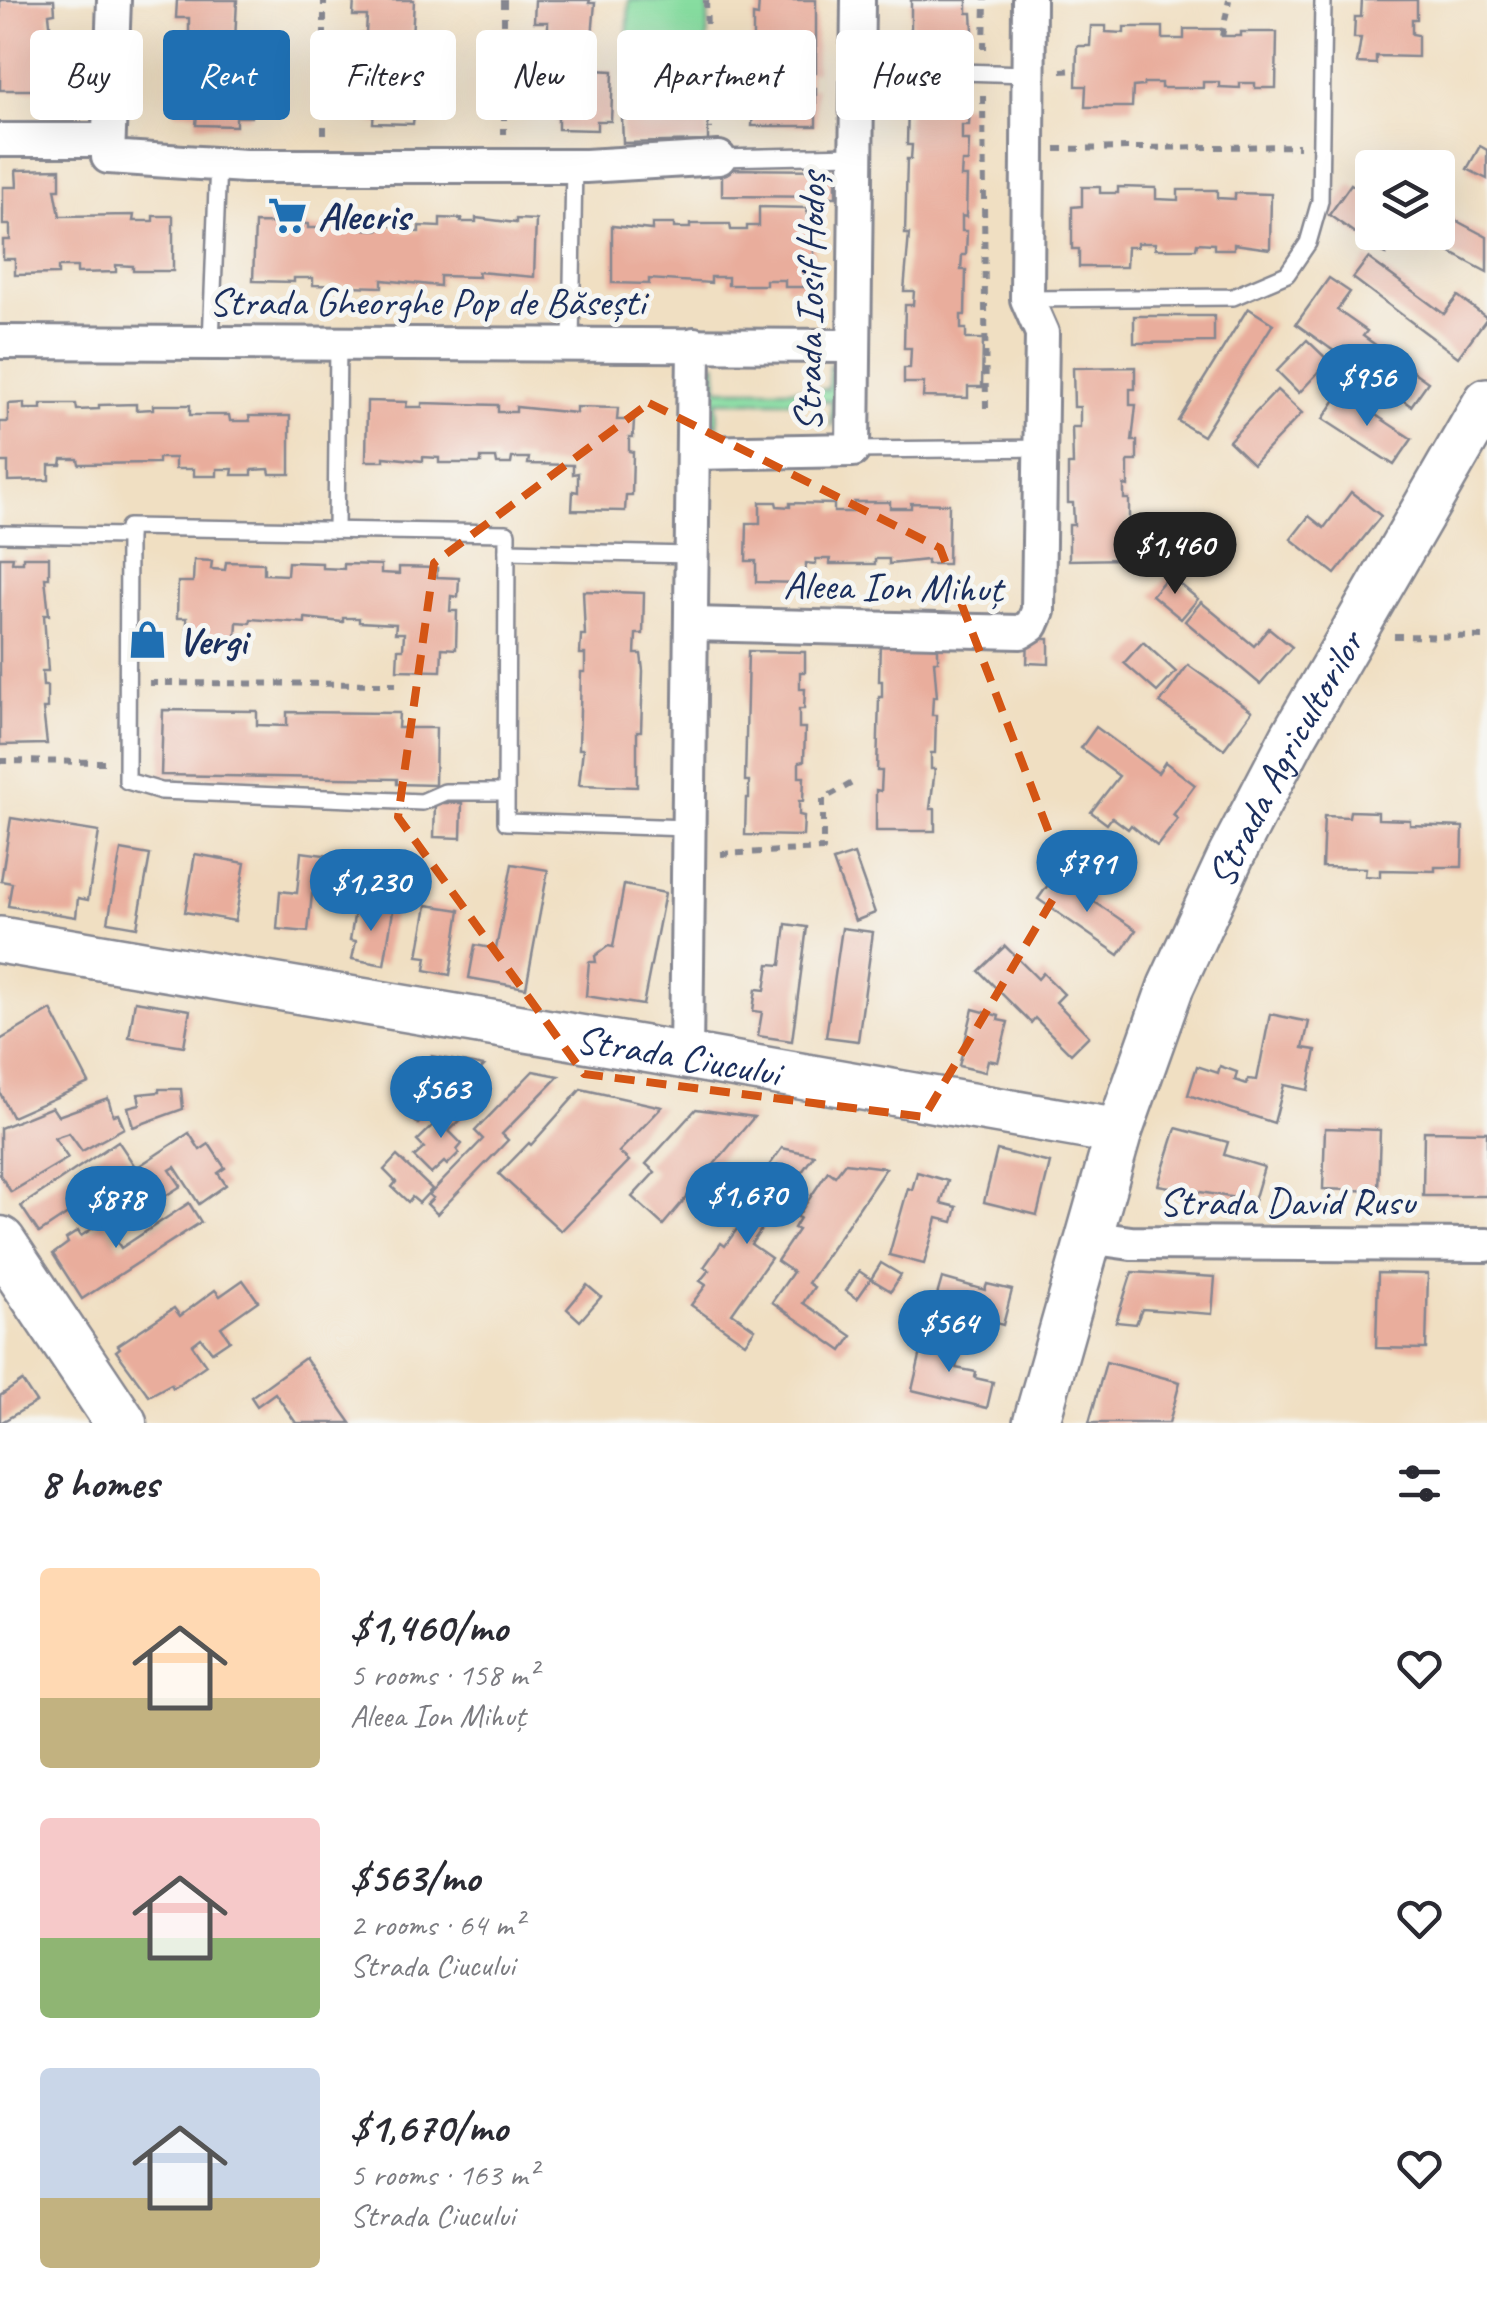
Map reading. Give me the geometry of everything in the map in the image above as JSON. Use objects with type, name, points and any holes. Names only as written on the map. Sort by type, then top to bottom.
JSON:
[{"type":"main road","points":[[0,1242],[122,1423]]},
{"type":"street","points":[[114,0],[108,156],[245,166],[574,164],[715,158]]},
{"type":"street","name":"Strada Iosif Hodoș","points":[[858,0],[858,30]]},
{"type":"street","name":"Aleea Ion Mihuț","points":[[691,624],[1021,632],[1032,625],[1038,611],[1042,334],[1028,299],[1028,0]]},
{"type":"street","name":"Strada Iosif Hodoș","points":[[693,453],[853,450],[855,120]]},
{"type":"street","points":[[0,140],[108,140]]},
{"type":"street","name":"Strada Gheorghe Pop de Băsești","points":[[0,342],[853,346]]},
{"type":"street","points":[[686,1056],[694,344]]},
{"type":"street","name":"Strada Agricultorilor","points":[[1036,1423],[1119,1132],[1171,986],[1231,856],[1293,738],[1487,401]]},
{"type":"street","name":"Strada Ciucului","points":[[0,940],[1119,1132]]},
{"type":"street","name":"Strada David Rusu","points":[[1088,1237],[1131,1243],[1487,1245]]},
{"type":"lane","points":[[1028,299],[1233,297],[1287,274],[1308,242],[1320,201],[1323,0]]},
{"type":"lane","points":[[974,73],[1028,74]]},
{"type":"lane","points":[[715,158],[854,154]]},
{"type":"lane","points":[[211,343],[218,162]]},
{"type":"lane","points":[[572,344],[574,164]]},
{"type":"lane","points":[[336,530],[338,343]]},
{"type":"lane","points":[[853,450],[1041,448]]},
{"type":"lane","points":[[506,792],[445,792],[422,802],[161,791],[127,780],[128,527],[506,532],[507,551],[506,822],[688,828]]},
{"type":"lane","points":[[0,534],[128,536]]},
{"type":"lane","points":[[507,551],[692,554]]},
{"type":"path","points":[[324,0],[324,166]]},
{"type":"path","points":[[504,0],[504,164]]},
{"type":"path","points":[[706,0],[707,30]]},
{"type":"path","points":[[985,0],[986,410]]},
{"type":"path","points":[[1222,36],[1228,0]]},
{"type":"path","points":[[712,120],[715,158]]},
{"type":"path","points":[[1050,149],[1320,146]]},
{"type":"path","points":[[1393,636],[1487,636]]},
{"type":"path","points":[[128,682],[396,684]]},
{"type":"path","points":[[0,760],[127,763]]},
{"type":"path","points":[[715,854],[823,849],[823,798],[856,781]]},
{"type":"highlighted area","points":[[649,403],[940,548],[1066,877],[924,1117],[584,1074],[398,817],[434,563]]},
{"type":"green space","points":[[629,0],[709,0],[708,30],[628,30]]},
{"type":"green space","points":[[716,363],[718,389],[828,389],[830,363],[838,395],[831,427],[831,401],[717,401],[718,426],[708,418],[706,371]]},
{"type":"building","points":[[0,0],[54,0],[55,13],[49,14],[51,30],[30,30],[30,90],[0,90]]},
{"type":"building","points":[[177,0],[237,0],[236,30],[189,30],[189,18],[176,18]]},
{"type":"building","points":[[354,0],[414,0],[412,30],[366,30],[367,16],[353,16]]},
{"type":"building","points":[[535,0],[595,3],[593,30],[548,30],[548,22],[534,22]]},
{"type":"building","points":[[759,0],[816,0],[816,30],[753,30],[753,15],[758,16]]},
{"type":"building","points":[[911,0],[967,0],[973,30],[911,30]]},
{"type":"building","points":[[1362,0],[1417,0],[1412,34],[1418,35],[1418,57],[1376,56],[1376,64],[1357,63],[1361,38],[1354,38],[1355,17],[1361,17]]},
{"type":"building","points":[[1091,26],[1106,26],[1106,32],[1124,33],[1124,27],[1163,27],[1163,39],[1184,39],[1184,29],[1222,29],[1222,36],[1277,32],[1276,88],[1255,88],[1255,83],[1240,83],[1240,88],[1219,87],[1219,82],[1203,82],[1203,88],[1161,88],[1161,83],[1144,83],[1133,87],[1132,107],[1085,107],[1086,86],[1076,86],[1077,46],[1090,46]]},
{"type":"building","points":[[597,70],[613,71],[611,121],[597,121],[597,130],[558,129],[558,120],[597,120]]},
{"type":"building","points":[[196,120],[236,120],[236,126],[196,125]]},
{"type":"building","points":[[373,120],[413,120],[413,124],[373,123]]},
{"type":"building","points":[[622,120],[708,120],[708,141],[623,143]]},
{"type":"building","points":[[752,120],[816,120],[816,126],[752,126]]},
{"type":"building","points":[[908,120],[969,120],[969,125],[962,125],[962,140],[969,140],[968,162],[962,162],[961,177],[967,177],[962,231],[967,231],[961,270],[966,270],[961,329],[966,329],[966,339],[983,339],[982,387],[968,387],[968,398],[923,397],[924,383],[904,383],[911,348],[904,348],[905,305],[913,305],[914,291],[904,291],[909,234],[905,234],[907,159],[911,159],[912,145],[907,145]]},
{"type":"building","points":[[1480,146],[1487,150],[1487,179],[1467,169]]},
{"type":"building","points":[[60,169],[60,189],[55,189],[60,216],[134,215],[133,221],[153,221],[153,216],[173,216],[173,271],[133,271],[133,266],[116,265],[116,272],[77,273],[77,267],[58,267],[58,274],[15,275],[15,259],[3,259],[3,240],[10,240],[10,225],[3,225],[3,187],[17,187],[16,170]]},
{"type":"building","points":[[722,169],[836,170],[836,197],[722,196]]},
{"type":"building","points":[[1351,184],[1355,187],[1355,233],[1329,215]]},
{"type":"building","points":[[1082,187],[1100,187],[1100,193],[1118,193],[1118,187],[1156,188],[1156,199],[1178,200],[1178,190],[1217,190],[1217,198],[1235,199],[1235,193],[1271,194],[1270,249],[1234,244],[1234,249],[1214,249],[1214,244],[1197,243],[1196,249],[1155,249],[1155,243],[1137,243],[1137,247],[1127,247],[1126,267],[1079,267],[1079,249],[1072,249],[1072,207],[1082,206]]},
{"type":"building","points":[[759,207],[807,208],[807,225],[814,225],[814,268],[804,268],[804,287],[785,287],[785,280],[766,280],[766,285],[728,285],[728,277],[711,277],[711,283],[649,279],[649,284],[612,283],[612,226],[652,230],[652,224],[690,228],[690,224],[730,224],[731,230],[747,230],[747,226],[759,226]]},
{"type":"building","points":[[440,218],[462,219],[461,222],[476,222],[476,218],[516,223],[516,219],[536,220],[534,277],[478,272],[479,277],[440,276],[440,286],[382,280],[382,287],[313,285],[313,278],[294,278],[294,282],[253,281],[255,223],[308,224],[308,228],[323,228],[323,224],[365,226],[379,230],[380,226],[402,226],[401,231],[419,232],[419,226],[440,227]]},
{"type":"building","points":[[1455,220],[1487,237],[1487,272],[1446,250],[1455,250]]},
{"type":"building","points":[[1368,258],[1444,314],[1458,296],[1487,318],[1458,357],[1353,278]]},
{"type":"building","points":[[1329,278],[1350,292],[1337,310],[1367,331],[1363,336],[1428,382],[1411,406],[1296,324]]},
{"type":"building","points":[[1248,308],[1273,324],[1203,436],[1178,421]]},
{"type":"building","points":[[1134,316],[1214,316],[1214,342],[1134,343]]},
{"type":"building","points":[[1307,340],[1329,361],[1299,393],[1277,371]]},
{"type":"building","points":[[1135,367],[1130,405],[1136,405],[1132,441],[1137,441],[1137,461],[1128,461],[1128,486],[1124,485],[1124,499],[1129,499],[1129,522],[1125,523],[1129,559],[1069,560],[1069,525],[1074,525],[1073,503],[1068,503],[1068,465],[1073,465],[1072,427],[1080,427],[1080,407],[1074,407],[1073,368]]},
{"type":"building","points":[[1277,390],[1302,413],[1253,464],[1229,441]]},
{"type":"building","points":[[1341,392],[1412,439],[1394,465],[1323,419]]},
{"type":"building","points":[[367,401],[407,402],[406,407],[422,407],[422,403],[498,405],[498,412],[516,412],[516,407],[576,413],[576,407],[618,408],[617,420],[634,420],[633,437],[629,437],[629,451],[633,452],[632,495],[626,495],[625,511],[572,510],[573,491],[578,492],[578,473],[573,474],[573,465],[528,464],[529,458],[512,458],[511,464],[497,464],[496,458],[481,458],[481,463],[439,463],[439,458],[423,457],[423,461],[384,457],[384,461],[366,461]]},
{"type":"building","points":[[24,403],[24,409],[41,409],[41,404],[76,404],[77,410],[99,409],[99,405],[136,404],[136,410],[153,409],[153,405],[190,405],[190,415],[229,415],[230,421],[250,421],[249,416],[290,416],[290,474],[270,474],[269,469],[252,470],[252,475],[232,475],[233,469],[217,469],[217,476],[194,476],[194,469],[175,469],[175,458],[158,458],[158,463],[79,464],[78,459],[62,459],[61,465],[49,465],[49,480],[8,481],[8,462],[0,462],[0,422],[8,422],[8,404]]},
{"type":"building","points":[[1351,492],[1381,516],[1335,574],[1291,539],[1309,516],[1324,528]]},
{"type":"building","points":[[760,502],[790,507],[790,503],[834,504],[834,512],[853,512],[854,502],[890,502],[890,508],[911,508],[911,503],[949,504],[948,564],[927,564],[927,560],[889,564],[889,559],[875,559],[875,564],[830,564],[830,559],[816,559],[816,564],[806,563],[805,583],[756,582],[756,561],[746,561],[747,523],[760,523]]},
{"type":"building","points":[[0,557],[23,562],[23,557],[49,557],[49,578],[45,578],[49,615],[44,615],[48,671],[42,671],[43,686],[47,686],[47,709],[43,709],[47,744],[0,745]]},
{"type":"building","points":[[194,560],[212,561],[211,569],[225,570],[226,562],[264,563],[264,574],[287,575],[288,562],[322,563],[322,568],[344,569],[344,564],[381,565],[381,573],[399,574],[399,567],[437,568],[437,577],[459,578],[458,597],[451,596],[450,611],[457,611],[456,649],[442,648],[441,671],[397,670],[404,633],[395,633],[396,624],[359,622],[359,618],[343,618],[343,622],[305,618],[305,623],[251,619],[250,623],[237,622],[236,639],[187,638],[187,618],[177,618],[178,582],[193,582]]},
{"type":"building","points":[[1169,575],[1198,599],[1181,619],[1152,595]]},
{"type":"building","points":[[583,591],[644,593],[643,634],[636,634],[635,654],[641,654],[643,671],[637,787],[579,785],[583,749],[579,749],[581,672],[585,672],[585,654],[580,654],[581,635],[585,635]]},
{"type":"building","points":[[1201,602],[1254,646],[1269,628],[1292,647],[1260,684],[1185,621]]},
{"type":"building","points":[[1028,639],[1049,639],[1049,664],[1027,663]]},
{"type":"building","points":[[880,641],[938,642],[938,661],[934,661],[937,697],[933,697],[935,753],[931,753],[931,769],[935,769],[930,809],[935,809],[935,831],[876,831],[876,790],[881,791],[882,771],[877,771],[882,697]]},
{"type":"building","points":[[1143,642],[1176,672],[1157,692],[1124,663]]},
{"type":"building","points":[[748,651],[805,652],[805,672],[800,672],[800,689],[805,689],[804,709],[799,709],[799,728],[805,728],[804,761],[799,762],[799,777],[804,777],[803,801],[799,801],[799,815],[804,816],[803,836],[745,835],[749,798],[749,781],[745,781]]},
{"type":"building","points":[[1188,665],[1252,711],[1224,749],[1160,703]]},
{"type":"building","points":[[163,710],[257,711],[257,725],[287,726],[287,712],[399,713],[398,728],[436,728],[435,785],[397,784],[397,779],[161,775]]},
{"type":"building","points":[[1096,727],[1158,773],[1165,762],[1195,785],[1173,815],[1178,819],[1157,846],[1131,825],[1128,829],[1112,817],[1107,824],[1091,812],[1119,776],[1081,748]]},
{"type":"building","points":[[435,803],[462,803],[461,838],[434,837]]},
{"type":"building","points":[[1350,811],[1378,812],[1378,819],[1410,820],[1410,825],[1463,827],[1462,867],[1435,867],[1435,871],[1380,870],[1380,877],[1365,876],[1366,868],[1322,867],[1324,816],[1349,817]]},
{"type":"building","points":[[11,818],[99,832],[88,900],[78,898],[76,917],[8,906],[12,883],[1,881]]},
{"type":"building","points":[[121,850],[150,855],[137,927],[108,922]]},
{"type":"building","points":[[301,852],[332,856],[327,896],[312,894],[308,932],[277,929],[280,891],[297,893]]},
{"type":"building","points":[[195,854],[245,863],[235,921],[185,912]]},
{"type":"building","points":[[854,854],[875,913],[855,921],[833,861]]},
{"type":"building","points":[[512,864],[548,870],[526,988],[469,978],[475,945],[496,949]]},
{"type":"building","points":[[1055,875],[1136,930],[1119,955],[1038,899]]},
{"type":"building","points":[[624,885],[665,893],[643,1005],[586,996],[589,962],[596,962],[595,956],[608,946],[613,947]]},
{"type":"building","points":[[356,905],[393,911],[384,965],[352,959],[356,941],[350,940]]},
{"type":"building","points":[[427,905],[460,910],[450,975],[425,970],[427,957],[418,956]]},
{"type":"building","points":[[786,924],[807,927],[792,1041],[758,1036],[762,1012],[753,1011],[756,989],[765,990],[769,964],[781,965]]},
{"type":"building","points":[[842,928],[873,932],[858,1041],[826,1037]]},
{"type":"building","points":[[1005,946],[1038,979],[1043,973],[1064,994],[1056,1002],[1089,1036],[1071,1054],[1035,1018],[1031,1023],[979,971]]},
{"type":"building","points":[[135,1001],[190,1010],[184,1046],[129,1037]]},
{"type":"building","points":[[973,1009],[1008,1022],[998,1062],[988,1060],[985,1072],[959,1066]]},
{"type":"building","points":[[51,1010],[89,1083],[12,1117],[0,1093],[0,1040]]},
{"type":"building","points":[[1270,1014],[1309,1022],[1303,1048],[1316,1050],[1308,1090],[1284,1085],[1274,1123],[1188,1095],[1197,1066],[1218,1073],[1220,1066],[1237,1072],[1235,1080],[1247,1084],[1248,1079],[1257,1080]]},
{"type":"building","points":[[431,1056],[484,1066],[435,1114],[432,1111],[418,1124],[400,1108],[414,1094],[405,1086]]},
{"type":"building","points":[[533,1071],[559,1076],[502,1134],[508,1140],[437,1214],[427,1204],[433,1198],[429,1195],[483,1139],[475,1131]]},
{"type":"building","points":[[181,1089],[183,1109],[133,1127],[128,1107],[140,1104],[138,1094]]},
{"type":"building","points":[[581,1089],[662,1107],[619,1152],[629,1161],[561,1231],[499,1174]]},
{"type":"building","points":[[108,1098],[113,1115],[118,1114],[124,1128],[82,1151],[69,1133],[54,1138],[68,1158],[11,1192],[0,1175],[0,1128],[52,1107],[58,1116]]},
{"type":"building","points":[[456,1103],[467,1114],[449,1131],[462,1144],[459,1153],[431,1174],[414,1157],[424,1148],[417,1141]]},
{"type":"building","points":[[696,1109],[754,1117],[663,1225],[632,1197],[655,1172],[646,1164]]},
{"type":"building","points":[[1176,1128],[1228,1142],[1224,1155],[1264,1167],[1254,1201],[1158,1185]]},
{"type":"building","points":[[1325,1128],[1380,1130],[1378,1191],[1323,1189]]},
{"type":"building","points":[[1424,1131],[1487,1132],[1487,1196],[1423,1196]]},
{"type":"building","points":[[189,1133],[200,1150],[209,1144],[225,1168],[218,1173],[226,1185],[199,1204],[175,1167],[170,1170],[181,1186],[151,1205],[130,1173],[39,1233],[21,1206],[118,1141],[136,1168]]},
{"type":"building","points":[[782,1148],[814,1155],[751,1244],[771,1258],[732,1313],[755,1329],[745,1343],[691,1305],[706,1285],[700,1281],[709,1270],[704,1267],[742,1222],[737,1219],[757,1192],[752,1189]]},
{"type":"building","points":[[997,1150],[1050,1163],[1037,1215],[984,1202]]},
{"type":"building","points":[[397,1156],[432,1189],[419,1203],[412,1197],[408,1202],[392,1187],[396,1182],[384,1170]]},
{"type":"building","points":[[845,1163],[886,1168],[808,1283],[814,1287],[803,1303],[852,1336],[842,1351],[772,1302],[793,1272],[777,1261],[798,1230],[794,1228],[800,1218],[797,1217],[828,1171],[835,1176]]},
{"type":"building","points":[[917,1172],[948,1181],[941,1203],[957,1207],[953,1222],[937,1218],[924,1264],[889,1255],[908,1188],[912,1190]]},
{"type":"building","points":[[189,1203],[201,1222],[82,1299],[53,1254],[78,1231],[81,1236],[104,1221],[121,1248]]},
{"type":"building","points":[[881,1263],[901,1275],[891,1291],[871,1279]]},
{"type":"building","points":[[859,1271],[871,1279],[857,1299],[846,1291]]},
{"type":"building","points":[[1132,1272],[1215,1277],[1212,1314],[1142,1309],[1136,1324],[1116,1322]]},
{"type":"building","points":[[1378,1273],[1428,1274],[1426,1349],[1376,1348]]},
{"type":"building","points":[[942,1278],[985,1290],[987,1284],[1012,1290],[1003,1325],[934,1306]]},
{"type":"building","points":[[243,1280],[258,1301],[221,1327],[230,1340],[212,1352],[201,1338],[192,1345],[206,1365],[173,1388],[171,1384],[149,1396],[116,1351],[118,1345],[174,1308],[180,1316],[215,1290],[220,1296]]},
{"type":"building","points":[[587,1285],[601,1297],[580,1321],[567,1309]]},
{"type":"building","points":[[925,1335],[962,1344],[956,1368],[976,1372],[975,1378],[993,1382],[987,1408],[912,1390]]},
{"type":"building","points":[[305,1358],[351,1423],[296,1423],[275,1393],[257,1406],[251,1397]]},
{"type":"building","points":[[1106,1362],[1180,1382],[1169,1423],[1089,1423]]},
{"type":"building","points":[[22,1381],[36,1402],[0,1423],[0,1396]]},
{"type":"place","name":"Alecris","points":[[288,215]]},
{"type":"place","name":"Vergi","points":[[148,640]]}]
